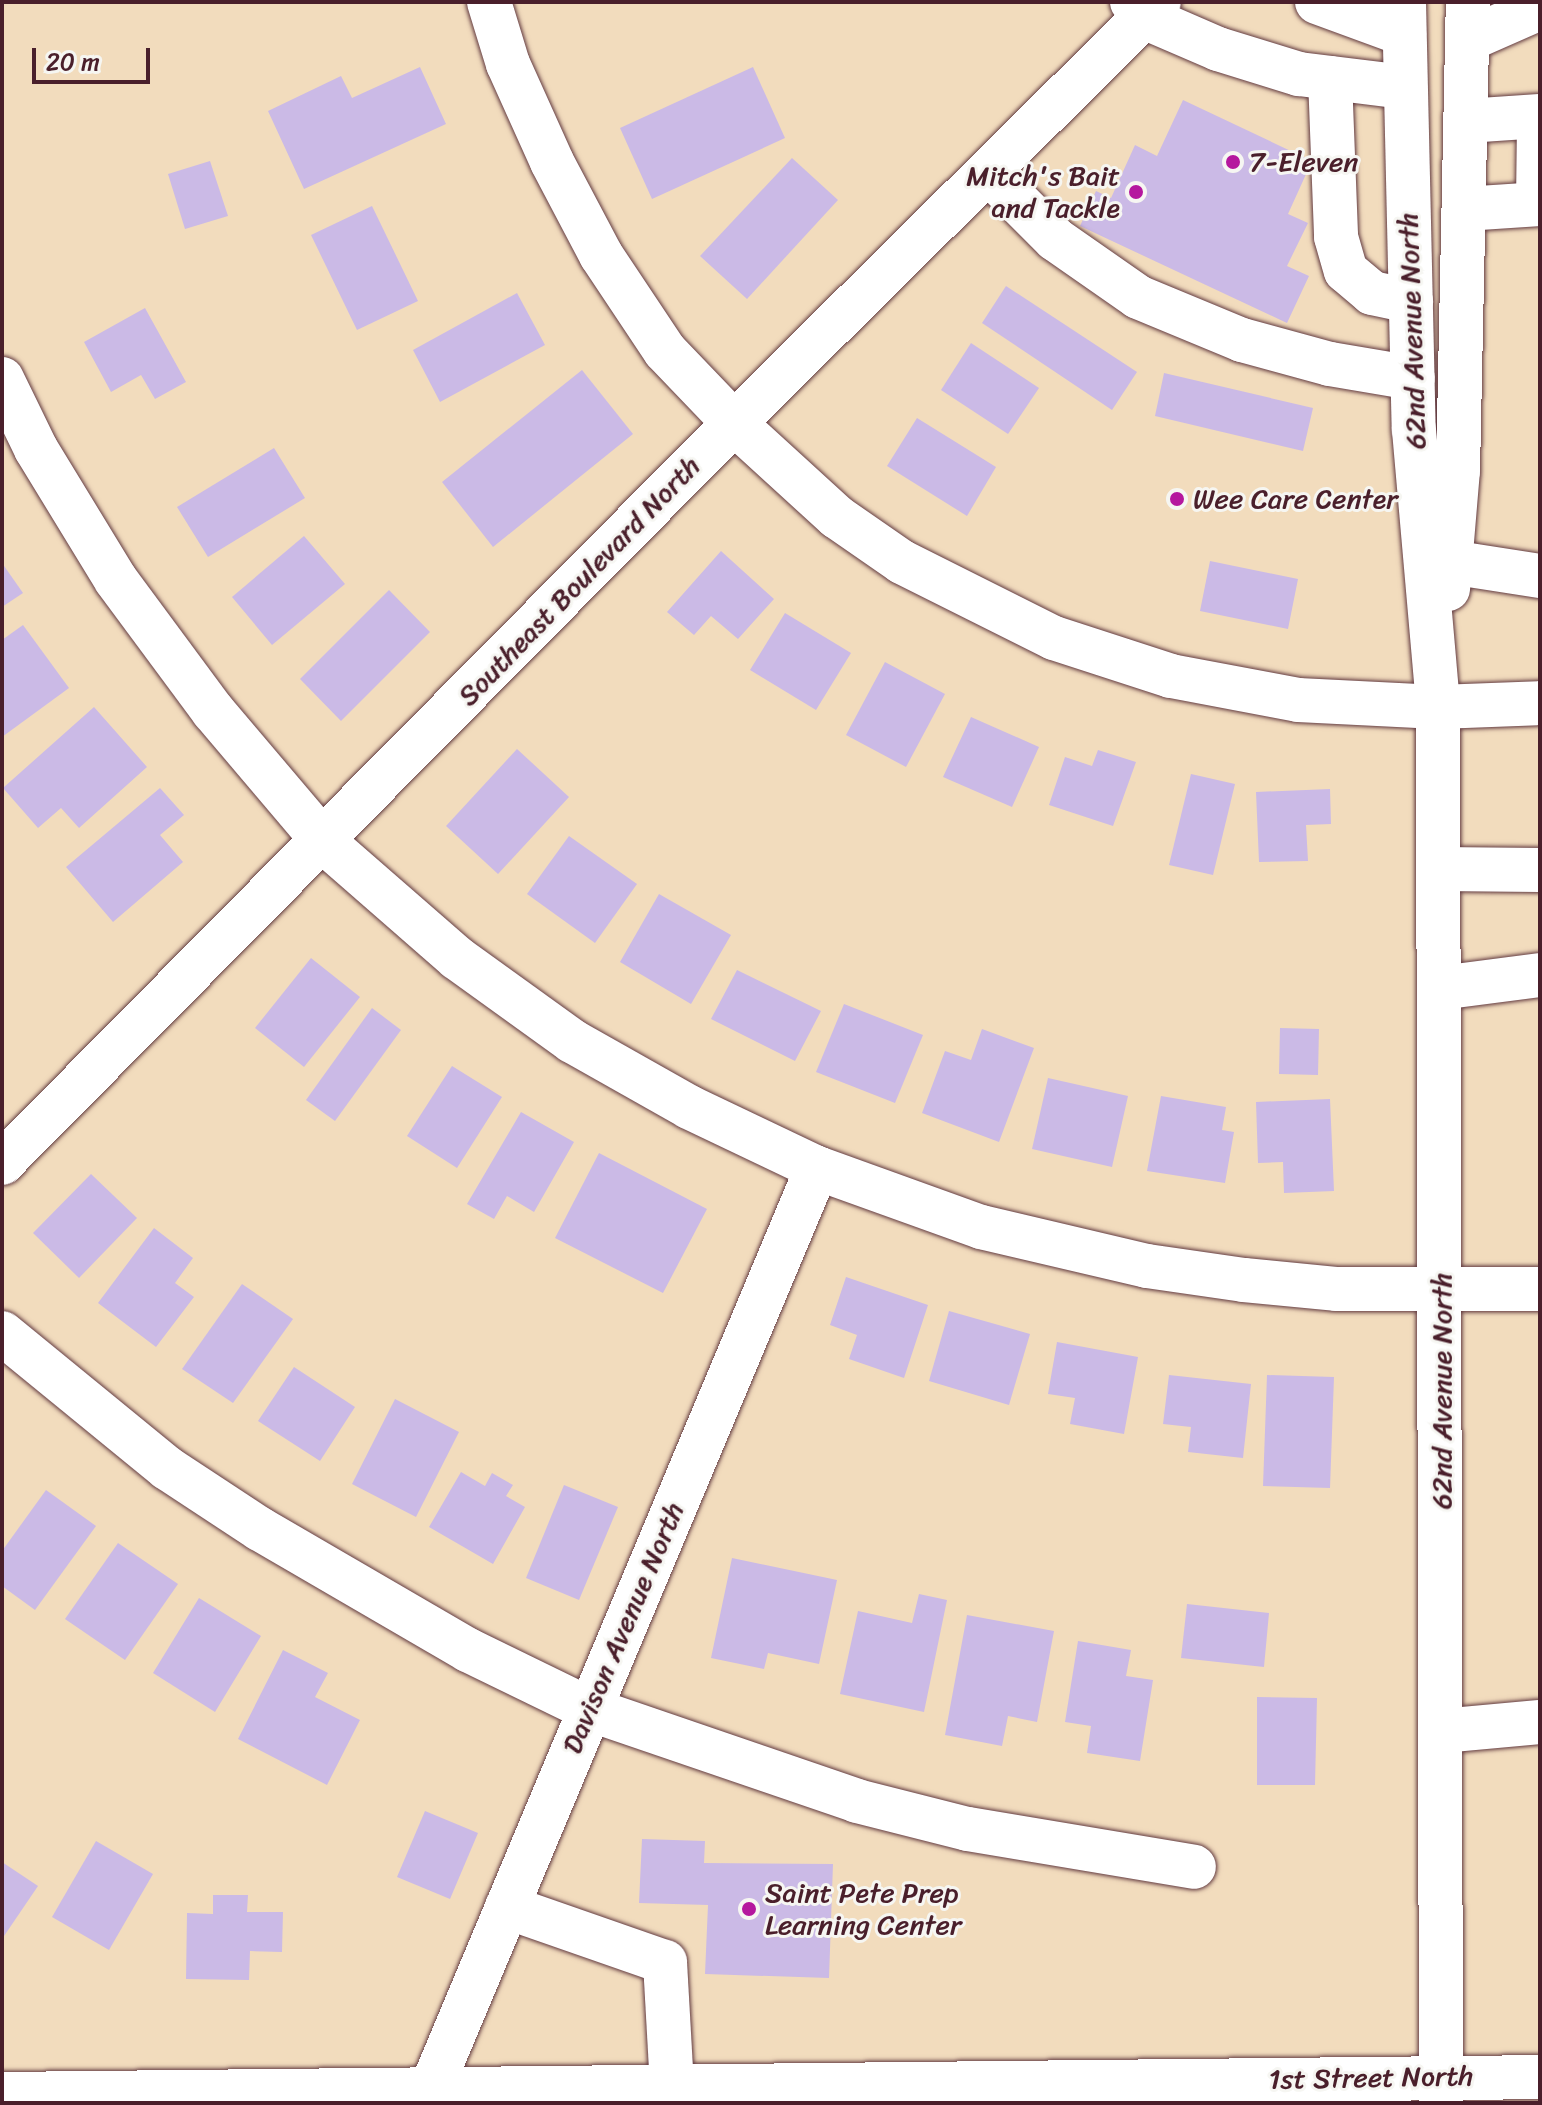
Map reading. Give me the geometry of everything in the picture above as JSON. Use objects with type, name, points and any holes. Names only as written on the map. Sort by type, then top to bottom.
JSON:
[{"type":"street","points":[[489,2],[508,64],[601,255],[665,351],[734,423],[837,517],[902,562],[1054,638],[1171,676],[1298,700],[1438,707],[1540,703]]},
{"type":"street","points":[[1317,2],[1404,18]]},
{"type":"street","points":[[1145,7],[1218,49],[1330,78],[1405,87]]},
{"type":"street","name":"Southeast Boulevard North","points":[[2,1163],[324,842],[734,423],[988,172],[1145,7]]},
{"type":"street","points":[[1468,21],[1540,8]]},
{"type":"street","name":"62nd Avenue North","points":[[1404,18],[1413,378],[1438,707],[1442,1292],[1441,2089]]},
{"type":"street","name":"62nd Avenue North","points":[[1438,707],[1458,471],[1468,21]]},
{"type":"street","points":[[1330,78],[1336,237],[1346,271],[1372,293],[1411,301]]},
{"type":"street","points":[[1464,209],[1539,204],[1540,117],[1466,121]]},
{"type":"street","points":[[988,172],[1055,239],[1138,297],[1242,340],[1330,364],[1413,378]]},
{"type":"street","points":[[2,379],[36,449],[116,580],[213,711],[324,842],[457,958],[572,1041],[689,1107],[817,1168],[981,1227],[1147,1266],[1336,1289],[1442,1292],[1540,1289]]},
{"type":"street","points":[[1450,562],[1540,576]]},
{"type":"street","points":[[1439,869],[1540,870]]},
{"type":"street","points":[[1440,988],[1540,975]]},
{"type":"street","name":"Davison Avenue North","points":[[428,2096],[817,1168]]},
{"type":"street","points":[[2,1333],[167,1468],[260,1529],[468,1650],[589,1709],[857,1801],[968,1829],[1194,1867]]},
{"type":"street","points":[[1441,1731],[1540,1722]]},
{"type":"street","points":[[507,1907],[665,1962],[672,2088]]},
{"type":"street","name":"1st Street North","points":[[2,2094],[428,2096],[672,2088],[951,2094],[1441,2089],[1540,2077]]},
{"type":"building","points":[[420,67],[446,124],[304,189],[268,111],[341,76],[352,98]]},
{"type":"building","points":[[753,67],[785,138],[652,199],[620,128]]},
{"type":"building","points":[[1183,100],[1312,161],[1288,214],[1308,223],[1287,266],[1309,276],[1287,323],[1080,226],[1096,191],[1111,198],[1135,145],[1157,156]]},
{"type":"building","points":[[792,158],[838,200],[747,299],[700,256]]},
{"type":"building","points":[[210,161],[228,216],[185,229],[168,174]]},
{"type":"building","points":[[372,206],[418,301],[357,330],[311,235]]},
{"type":"building","points":[[1006,286],[1137,372],[1112,410],[982,323]]},
{"type":"building","points":[[517,293],[545,345],[440,402],[413,350]]},
{"type":"building","points":[[145,308],[186,382],[155,399],[141,375],[111,392],[84,342]]},
{"type":"building","points":[[971,343],[1039,388],[1008,434],[941,390]]},
{"type":"building","points":[[582,370],[633,434],[493,547],[442,482]]},
{"type":"building","points":[[1164,373],[1313,408],[1303,451],[1155,416]]},
{"type":"building","points":[[917,418],[996,467],[967,516],[887,466]]},
{"type":"building","points":[[274,448],[305,498],[208,557],[177,507]]},
{"type":"building","points":[[304,536],[345,584],[272,645],[232,597]]},
{"type":"building","points":[[721,551],[774,599],[738,639],[711,616],[694,635],[667,612]]},
{"type":"building","points":[[1210,561],[1298,579],[1288,629],[1200,611]]},
{"type":"building","points":[[2,563],[23,593],[2,607]]},
{"type":"building","points":[[389,590],[430,632],[341,721],[300,679]]},
{"type":"building","points":[[785,613],[851,653],[816,710],[750,670]]},
{"type":"building","points":[[23,625],[69,688],[2,737],[2,640]]},
{"type":"building","points":[[885,662],[945,694],[906,767],[846,735]]},
{"type":"building","points":[[94,707],[147,767],[79,828],[61,808],[38,828],[3,788]]},
{"type":"building","points":[[971,717],[1039,747],[1012,807],[943,777]]},
{"type":"building","points":[[517,749],[569,797],[498,874],[446,826]]},
{"type":"building","points":[[1098,750],[1136,762],[1113,826],[1049,805],[1065,757],[1092,766]]},
{"type":"building","points":[[1191,774],[1235,784],[1213,875],[1169,865]]},
{"type":"building","points":[[160,788],[184,815],[160,835],[183,862],[113,922],[66,867]]},
{"type":"building","points":[[1330,789],[1331,824],[1306,825],[1308,861],[1259,862],[1256,792]]},
{"type":"building","points":[[569,836],[637,884],[595,943],[527,894]]},
{"type":"building","points":[[659,894],[731,935],[691,1004],[620,962]]},
{"type":"building","points":[[311,958],[360,997],[304,1067],[255,1028]]},
{"type":"building","points":[[737,970],[821,1011],[795,1061],[711,1019]]},
{"type":"building","points":[[844,1004],[923,1035],[895,1103],[816,1072]]},
{"type":"building","points":[[372,1008],[401,1030],[335,1121],[306,1100]]},
{"type":"building","points":[[1280,1028],[1319,1029],[1318,1075],[1279,1074]]},
{"type":"building","points":[[982,1029],[1034,1048],[999,1142],[922,1113],[945,1051],[971,1060]]},
{"type":"building","points":[[452,1066],[502,1097],[457,1168],[407,1136]]},
{"type":"building","points":[[1048,1078],[1128,1096],[1112,1167],[1032,1149]]},
{"type":"building","points":[[1161,1096],[1226,1107],[1222,1130],[1234,1132],[1225,1183],[1147,1171]]},
{"type":"building","points":[[1330,1099],[1334,1191],[1284,1193],[1283,1162],[1258,1163],[1256,1102]]},
{"type":"building","points":[[521,1112],[574,1142],[534,1212],[507,1196],[494,1219],[467,1204]]},
{"type":"building","points":[[599,1153],[707,1209],[663,1293],[555,1238]]},
{"type":"building","points":[[91,1174],[137,1218],[79,1278],[33,1233]]},
{"type":"building","points":[[154,1228],[193,1258],[175,1283],[194,1297],[156,1347],[98,1303]]},
{"type":"building","points":[[846,1277],[928,1305],[904,1378],[849,1359],[857,1335],[830,1325]]},
{"type":"building","points":[[242,1284],[293,1319],[233,1403],[182,1369]]},
{"type":"building","points":[[949,1311],[1030,1334],[1009,1405],[929,1381]]},
{"type":"building","points":[[1057,1342],[1138,1357],[1124,1434],[1070,1424],[1075,1398],[1048,1394]]},
{"type":"building","points":[[294,1367],[355,1407],[320,1461],[258,1421]]},
{"type":"building","points":[[1169,1375],[1251,1384],[1243,1458],[1188,1452],[1191,1427],[1163,1424]]},
{"type":"building","points":[[1267,1375],[1334,1377],[1330,1488],[1263,1486]]},
{"type":"building","points":[[395,1399],[459,1432],[416,1517],[352,1484]]},
{"type":"building","points":[[461,1472],[485,1486],[492,1473],[513,1485],[506,1496],[525,1507],[493,1564],[429,1527]]},
{"type":"building","points":[[564,1485],[618,1507],[579,1600],[526,1578]]},
{"type":"building","points":[[46,1490],[96,1526],[35,1610],[2,1586],[2,1551]]},
{"type":"building","points":[[118,1543],[178,1584],[125,1660],[65,1619]]},
{"type":"building","points":[[732,1558],[837,1580],[819,1664],[768,1653],[764,1669],[711,1658]]},
{"type":"building","points":[[919,1594],[947,1600],[924,1712],[840,1694],[858,1611],[912,1623]]},
{"type":"building","points":[[199,1598],[261,1636],[215,1712],[153,1673]]},
{"type":"building","points":[[1187,1604],[1269,1613],[1264,1667],[1181,1658]]},
{"type":"building","points":[[967,1615],[1054,1631],[1037,1722],[1008,1716],[1002,1746],[945,1735]]},
{"type":"building","points":[[1078,1641],[1131,1650],[1126,1676],[1153,1680],[1140,1761],[1087,1753],[1091,1726],[1065,1722]]},
{"type":"building","points":[[283,1650],[328,1673],[315,1697],[360,1720],[327,1785],[238,1739]]},
{"type":"building","points":[[1257,1697],[1317,1698],[1315,1785],[1257,1785]]},
{"type":"building","points":[[425,1811],[478,1833],[450,1899],[397,1877]]},
{"type":"building","points":[[642,1839],[705,1841],[704,1863],[833,1864],[829,1978],[705,1974],[708,1905],[639,1903]]},
{"type":"building","points":[[96,1841],[153,1874],[109,1950],[52,1917]]},
{"type":"building","points":[[2,1862],[38,1886],[2,1939]]},
{"type":"building","points":[[213,1895],[248,1895],[247,1912],[283,1912],[282,1952],[250,1951],[249,1980],[186,1979],[187,1913],[213,1914]]},
{"type":"place","name":"7-Eleven","points":[[1233,162]]},
{"type":"place","name":"Mitch's Bait and Tackle","points":[[1136,192]]},
{"type":"place","name":"Wee Care Center","points":[[1177,499]]},
{"type":"place","name":"Saint Pete Prep Learning Center","points":[[749,1909]]}]
